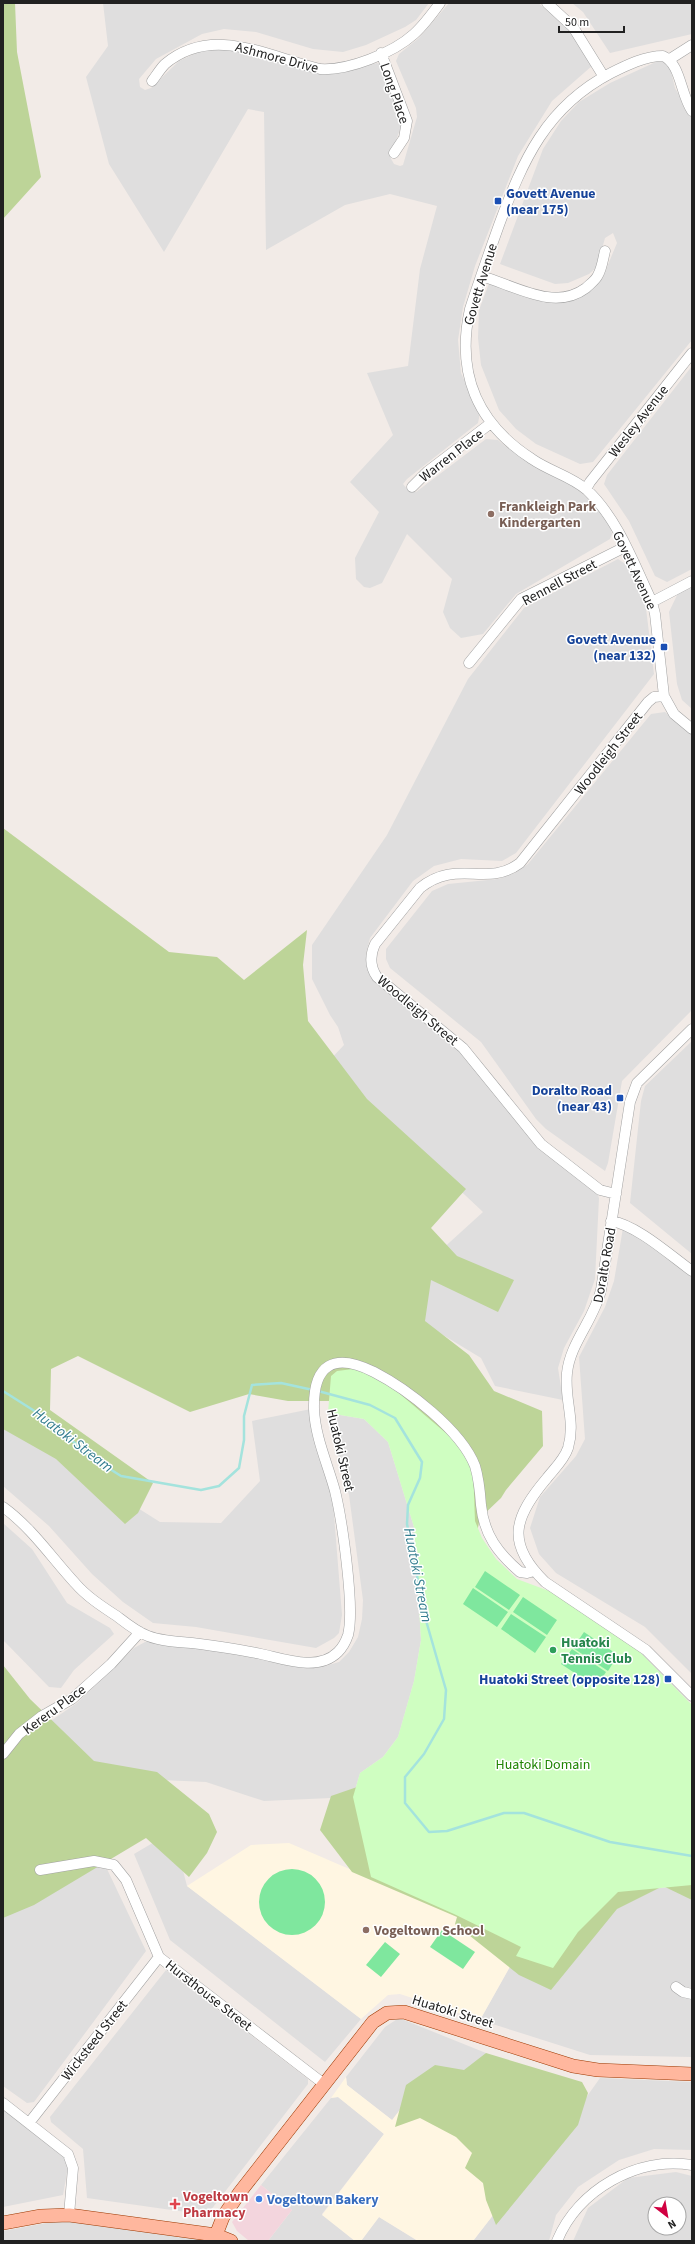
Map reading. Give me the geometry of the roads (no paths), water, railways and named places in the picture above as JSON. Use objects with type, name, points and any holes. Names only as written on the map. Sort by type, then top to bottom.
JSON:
[{"type":"main road","name":"Huatoki Street","points":[[216,2235],[223,2217],[240,2192],[374,2020],[394,2012],[404,2012],[584,2068],[692,2074]]},
{"type":"main road","points":[[3,2223],[41,2216],[69,2214],[216,2235],[232,2241]]},
{"type":"street","name":"Ashmore Drive","points":[[152,81],[165,64],[186,53],[211,44],[239,46],[306,66],[331,70],[349,66],[396,46],[414,34],[440,3]]},
{"type":"street","points":[[547,3],[573,27],[604,77]]},
{"type":"street","points":[[692,45],[670,59],[677,71],[682,92],[692,111]]},
{"type":"street","name":"Long Place","points":[[381,53],[407,121],[404,138],[394,153]]},
{"type":"street","name":"Govett Avenue","points":[[670,59],[663,56],[654,56],[640,60],[604,77],[562,110],[533,145],[514,186],[481,276],[469,315],[465,351],[468,377],[474,394],[491,424],[523,454],[586,489],[609,517],[652,602],[664,696],[674,714],[692,729]]},
{"type":"street","points":[[481,276],[538,296],[562,298],[582,291],[591,284],[598,275],[605,251]]},
{"type":"street","name":"Wesley Avenue","points":[[586,489],[692,353]]},
{"type":"street","name":"Warren Place","points":[[412,487],[428,471],[491,424]]},
{"type":"street","name":"Rennell Street","points":[[469,663],[521,599],[625,548]]},
{"type":"street","points":[[652,602],[692,581]]},
{"type":"street","name":"Woodleigh Street","points":[[616,1194],[600,1190],[541,1144],[463,1048],[377,977],[372,966],[372,954],[375,944],[420,888],[428,882],[450,873],[491,875],[504,873],[520,863],[648,702],[654,697],[664,696]]},
{"type":"street","name":"Doralto Road","points":[[534,1571],[520,1544],[518,1528],[526,1504],[567,1450],[572,1424],[567,1374],[574,1347],[597,1306],[630,1102],[636,1083],[692,1029]]},
{"type":"street","points":[[611,1221],[618,1222],[636,1232],[692,1272]]},
{"type":"street","name":"Huatoki Street","points":[[3,1507],[30,1529],[84,1593],[140,1632],[169,1641],[231,1648],[306,1663],[324,1660],[338,1652],[348,1636],[348,1588],[338,1506],[318,1434],[314,1410],[318,1378],[322,1370],[333,1364],[350,1363],[362,1366],[392,1383],[430,1412],[460,1441],[469,1454],[479,1480],[483,1519],[491,1542],[520,1572],[527,1573],[534,1571]]},
{"type":"street","points":[[534,1571],[545,1582],[646,1650],[692,1696]]},
{"type":"street","name":"Kereru Place","points":[[3,1754],[19,1734],[42,1716],[72,1699],[111,1664],[140,1632]]},
{"type":"street","name":"Hursthouse Street","points":[[40,1870],[94,1861],[114,1865],[126,1880],[159,1957],[324,2084]]},
{"type":"street","name":"Wicksteed Street","points":[[29,2123],[159,1957]]},
{"type":"street","points":[[676,1987],[683,1992],[692,1994]]},
{"type":"street","points":[[3,2103],[62,2150],[71,2160],[73,2168],[69,2214]]},
{"type":"street","points":[[557,2241],[562,2229],[574,2211],[596,2191],[611,2181],[647,2167],[666,2164],[692,2165]]},
{"type":"waterway","name":"Huatoki Stream","points":[[3,1391],[55,1424],[86,1454],[121,1476],[201,1490],[219,1486],[239,1468],[244,1440],[244,1416],[252,1385],[281,1383],[313,1390]]},
{"type":"waterway","name":"Huatoki Stream","points":[[318,1391],[370,1405],[395,1418],[422,1462],[420,1478],[408,1505],[407,1524],[425,1617],[446,1690],[444,1719],[424,1754],[405,1777],[405,1803],[429,1832],[447,1831],[504,1813],[524,1813],[610,1842],[692,1856]]},
{"type":"place","name":"Govett Avenue (near 175)","points":[[498,201]]},
{"type":"place","name":"Frankleigh Park Kindergarten","points":[[491,514]]},
{"type":"place","name":"Govett Avenue (near 132)","points":[[664,647]]},
{"type":"place","name":"Doralto Road (near 43)","points":[[620,1098]]},
{"type":"place","name":"Huatoki Tennis Club","points":[[553,1650]]},
{"type":"place","name":"Huatoki Street (opposite 128)","points":[[668,1679]]},
{"type":"place","name":"Vogeltown School","points":[[366,1930]]},
{"type":"place","name":"Vogeltown Bakery","points":[[259,2199]]},
{"type":"place","name":"Vogeltown Pharmacy","points":[[175,2204]]},
{"type":"park label","name":"Huatoki Domain","points":[[543,1764]]}]
